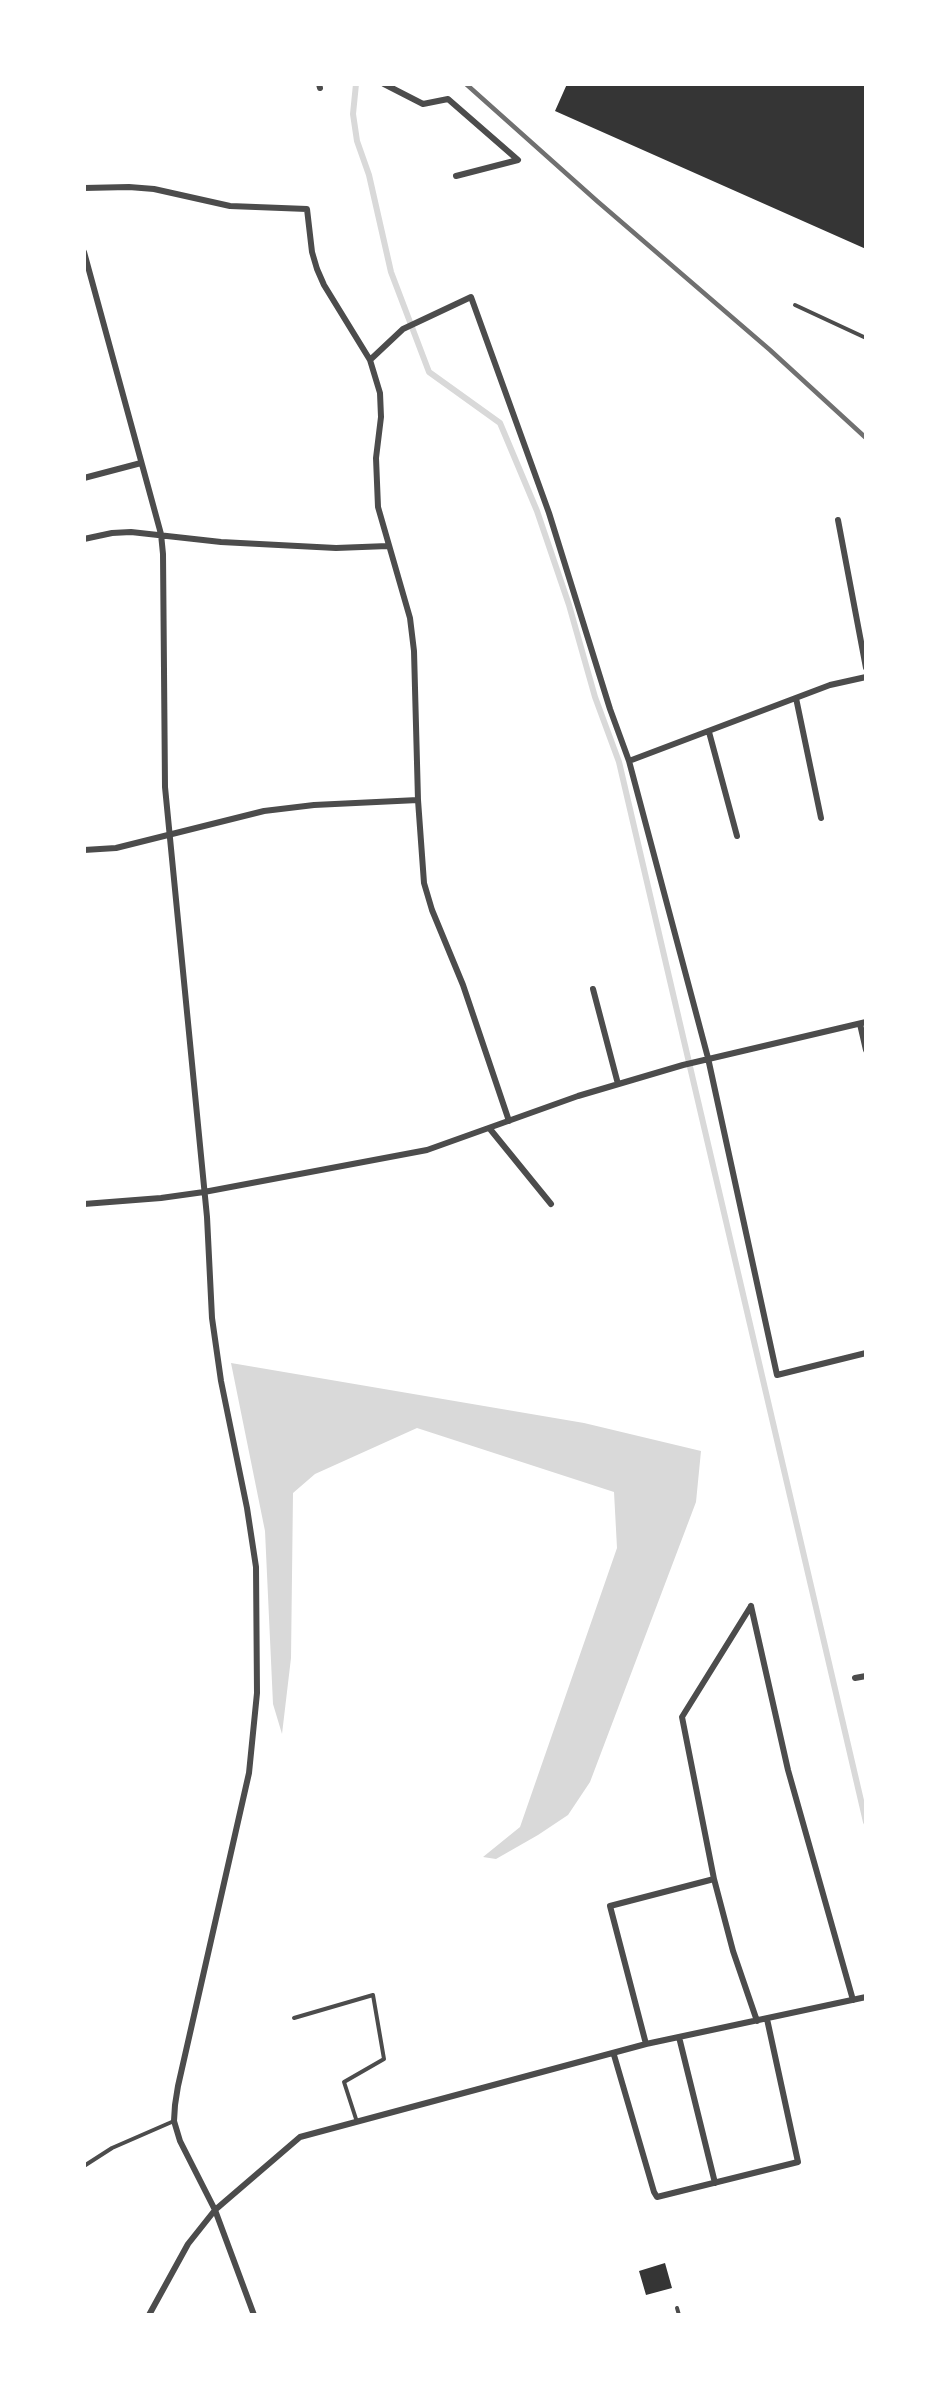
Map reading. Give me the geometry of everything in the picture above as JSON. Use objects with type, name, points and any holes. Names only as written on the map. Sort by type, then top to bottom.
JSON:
[{"type":"street","points":[[384,84],[423,104],[448,99],[519,160],[456,176]]},
{"type":"street","points":[[84,188],[154,189],[230,206],[307,209],[312,252],[324,285],[370,360],[380,393],[381,417],[375,482],[378,507],[388,546],[410,618],[414,651],[417,800],[424,883],[432,910],[463,985],[509,1121]]},
{"type":"street","points":[[84,252],[161,534],[164,750],[169,836],[204,1192],[216,1350],[256,1567],[257,1692],[249,1773],[178,2086],[174,2105],[174,2121],[180,2141],[215,2210],[254,2315]]},
{"type":"street","points":[[370,360],[403,329],[471,297],[549,513],[610,709],[629,761],[708,1058],[777,1375],[866,1353]]},
{"type":"street","points":[[84,478],[141,463]]},
{"type":"street","points":[[838,519],[866,668]]},
{"type":"street","points":[[84,539],[112,533],[161,534],[221,542],[336,548],[388,546]]},
{"type":"street","points":[[629,761],[830,685],[866,677]]},
{"type":"street","points":[[796,698],[821,818]]},
{"type":"street","points":[[709,732],[737,836]]},
{"type":"street","points":[[84,850],[116,848],[264,812],[314,805],[417,800]]},
{"type":"street","points":[[593,989],[618,1084]]},
{"type":"street","points":[[84,1204],[204,1192],[427,1150],[618,1084],[683,1065],[863,1023],[866,1050]]},
{"type":"street","points":[[490,1129],[515,1163],[551,1204]]},
{"type":"street","points":[[757,2021],[733,1951],[714,1879],[682,1718],[751,1606],[788,1770],[853,2000]]},
{"type":"street","points":[[855,1678],[866,1676]]},
{"type":"street","points":[[646,2044],[610,1906],[714,1879]]},
{"type":"street","points":[[149,2315],[188,2244],[215,2210],[300,2137],[614,2055],[646,2044],[866,1997]]},
{"type":"street","points":[[614,2055],[657,2197],[798,2162],[768,2019]]},
{"type":"street","points":[[679,2037],[715,2183]]},
{"type":"lane","points":[[795,305],[866,338]]},
{"type":"lane","points":[[294,2018],[372,1995],[384,2059],[344,2082],[358,2122]]},
{"type":"lane","points":[[84,2166],[112,2148],[174,2121]]},
{"type":"lane","points":[[677,2308],[679,2315]]},
{"type":"shaded area","points":[[231,1363],[584,1423],[701,1451],[696,1502],[590,1782],[568,1815],[496,1859],[483,1857],[520,1827],[617,1548],[614,1492],[417,1428],[315,1474],[293,1493],[291,1658],[282,1734],[273,1704],[265,1531]]},
{"type":"building","points":[[567,84],[866,84],[866,249],[555,111]]},
{"type":"building","points":[[665,2263],[672,2288],[646,2295],[639,2271]]},
{"type":"waterway","points":[[356,84],[353,114],[357,141],[369,175],[391,272],[429,372],[500,423],[537,511],[569,605],[595,697],[619,762],[866,1822]]},
{"type":"railway","points":[[466,84],[770,350],[866,438]]}]
